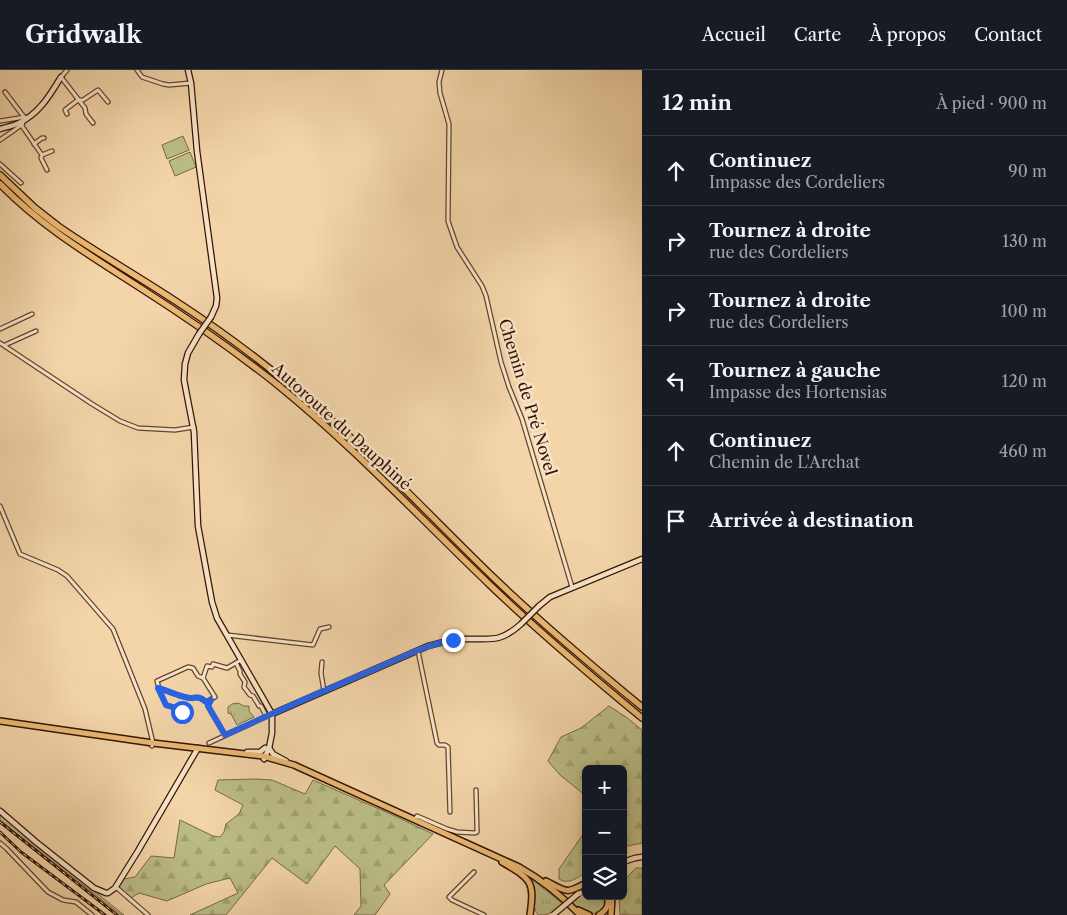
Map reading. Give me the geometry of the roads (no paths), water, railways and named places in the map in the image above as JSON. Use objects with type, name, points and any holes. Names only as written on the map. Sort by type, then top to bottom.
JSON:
[{"type":"highway","name":"Autoroute du Dauphiné","points":[[0,175],[35,208],[58,226],[210,325],[283,379],[363,449],[536,617],[642,707]]},
{"type":"highway","name":"Autoroute du Dauphiné","points":[[0,184],[30,213],[53,231],[219,340],[311,413],[519,613],[642,718]]},
{"type":"main road","points":[[0,722],[197,750],[266,753],[293,768],[503,861],[529,876],[557,896],[576,915]]},
{"type":"main road","points":[[197,750],[266,753],[416,819],[564,891],[570,891],[582,885]]},
{"type":"main road","points":[[503,861],[530,883],[532,894],[530,915]]},
{"type":"main road","points":[[531,874],[580,911],[589,915]]},
{"type":"main road","points":[[559,894],[580,915]]},
{"type":"main road","points":[[599,915],[605,910],[608,900]]},
{"type":"main road","points":[[611,915],[612,900]]},
{"type":"street","points":[[0,129],[18,124],[43,105],[67,70]]},
{"type":"street","points":[[136,70],[142,77],[163,84],[191,84]]},
{"type":"street","points":[[188,70],[216,298],[216,306],[211,316],[188,353],[185,372],[185,386],[194,427],[196,450],[198,526],[216,618],[272,714],[272,733],[266,753],[273,754],[294,765]]},
{"type":"street","name":"Chemin de Pré Novel","points":[[442,70],[439,82],[440,93],[449,124],[448,221],[457,247],[482,286],[486,296],[501,362],[522,419],[572,587]]},
{"type":"street","points":[[60,79],[85,108],[86,114],[94,123]]},
{"type":"street","points":[[67,114],[65,110],[78,100],[83,100],[98,90],[108,102]]},
{"type":"street","points":[[6,92],[24,119],[22,126],[42,156],[41,158],[47,170]]},
{"type":"street","points":[[0,121],[24,119]]},
{"type":"street","points":[[0,140],[20,126],[24,119]]},
{"type":"street","points":[[34,144],[44,138]]},
{"type":"street","points":[[42,156],[52,151]]},
{"type":"street","points":[[0,164],[21,183]]},
{"type":"street","points":[[0,329],[32,314]]},
{"type":"street","points":[[4,346],[36,331]]},
{"type":"street","points":[[0,343],[120,421],[138,428],[175,430],[194,427]]},
{"type":"street","points":[[0,506],[20,554],[58,570],[67,576],[113,629],[145,709],[152,744]]},
{"type":"street","points":[[209,743],[266,716],[418,651],[453,640],[482,640],[500,638],[510,634],[550,598],[572,587],[642,559]]},
{"type":"street","points":[[226,635],[313,645],[320,629],[329,627]]},
{"type":"street","points":[[418,651],[437,743],[448,747],[450,812]]},
{"type":"street","points":[[203,678],[207,666],[212,667],[213,664],[227,668],[241,660]]},
{"type":"street","points":[[322,662],[321,672],[324,691]]},
{"type":"street","points":[[236,663],[245,682],[244,687],[253,696],[266,716]]},
{"type":"street","points":[[179,709],[166,705],[158,688],[157,680],[188,667],[193,668],[198,676],[203,678],[215,697],[208,706],[225,735]]},
{"type":"street","points":[[158,688],[173,692],[176,695],[190,698],[195,697],[206,702],[211,700]]},
{"type":"street","points":[[0,811],[94,888],[106,894],[114,888],[197,750]]},
{"type":"street","points":[[405,818],[416,819],[417,816],[457,832],[475,833],[477,832],[476,790]]},
{"type":"street","points":[[0,843],[48,892],[63,900],[76,902],[92,915]]},
{"type":"street","points":[[627,861],[642,857]]},
{"type":"street","points":[[474,872],[449,897],[484,915]]},
{"type":"street","points":[[114,888],[117,888],[148,915]]},
{"type":"street","points":[[553,915],[582,891]]},
{"type":"railway","points":[[0,822],[117,915]]},
{"type":"railway","points":[[0,832],[21,852],[105,915]]}]
